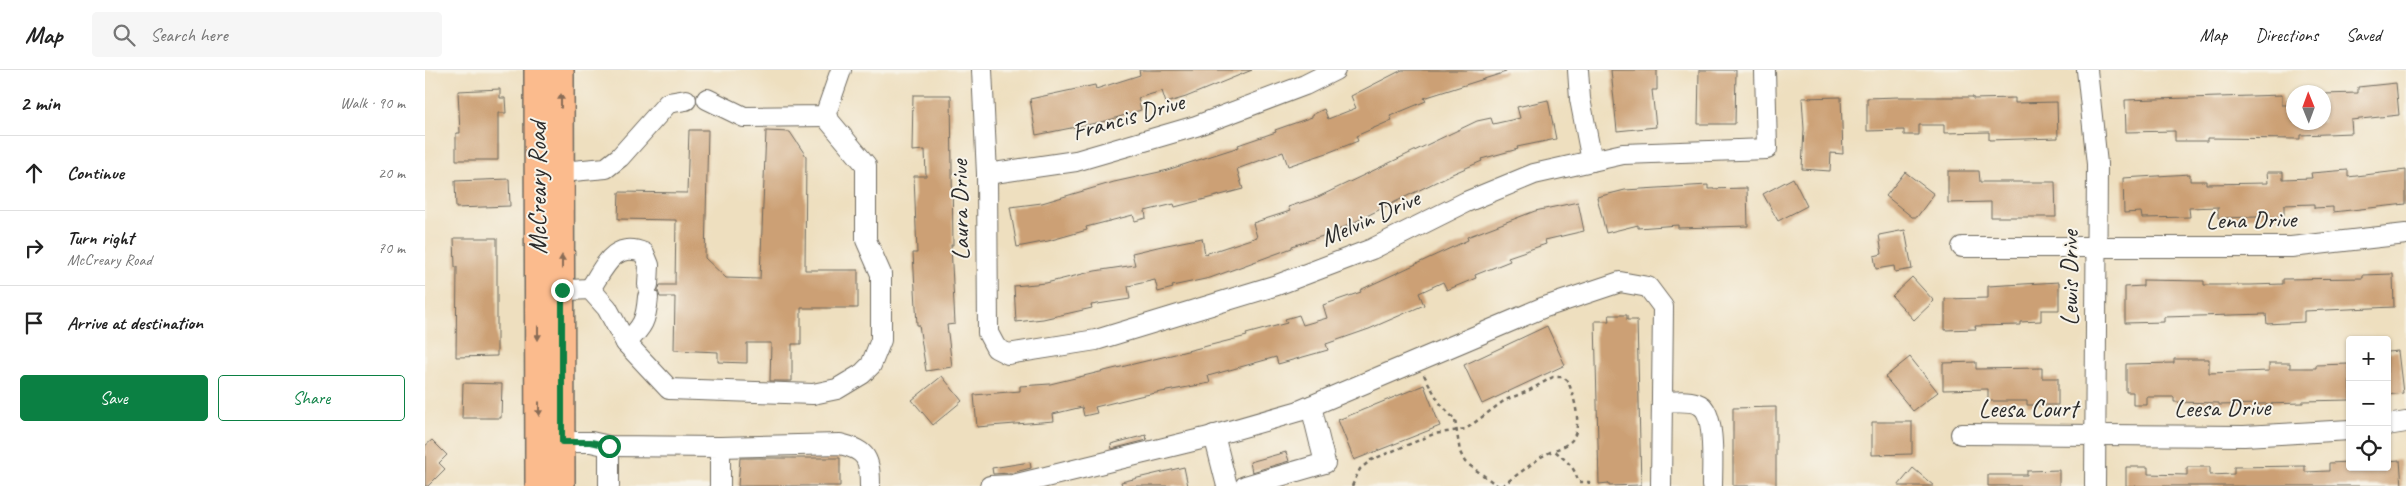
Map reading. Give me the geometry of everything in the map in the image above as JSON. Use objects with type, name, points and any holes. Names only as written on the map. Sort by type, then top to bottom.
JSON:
[{"type":"main road","name":"McCreary Road","points":[[537,70],[550,291],[551,442],[562,486]]},
{"type":"main road","name":"McCreary Road","points":[[550,291],[561,172],[561,70]]},
{"type":"main road","name":"McCreary Road","points":[[539,486],[551,442]]},
{"type":"street","points":[[825,116],[841,70]]},
{"type":"street","name":"Laura Drive","points":[[982,70],[987,174],[988,333],[996,348]]},
{"type":"street","name":"Francis Drive","points":[[987,174],[1076,161],[1196,126],[1305,85],[1335,70]]},
{"type":"street","points":[[1579,70],[1580,99],[1592,161]]},
{"type":"street","name":"Melvin Drive","points":[[996,348],[1008,354],[1096,340],[1277,285],[1372,249],[1466,202],[1534,174],[1623,154],[1767,149],[1765,70]]},
{"type":"street","name":"Lewis Drive","points":[[2087,70],[2097,164],[2095,486]]},
{"type":"street","points":[[707,99],[744,117],[825,116]]},
{"type":"street","points":[[561,172],[606,168],[621,157],[668,103],[686,100]]},
{"type":"street","points":[[590,289],[607,308],[626,342],[669,389],[813,394],[837,389],[867,370],[881,340],[881,274],[866,240],[866,165],[825,116]]},
{"type":"street","name":"Lena Drive","points":[[1962,247],[2291,247],[2406,234]]},
{"type":"street","points":[[590,289],[613,255],[623,250],[635,249],[644,253],[649,265],[647,316],[642,327],[626,342]]},
{"type":"street","points":[[990,486],[1013,485],[1214,435],[1311,406],[1541,308],[1620,282],[1648,287],[1663,306],[1661,486]]},
{"type":"street","points":[[550,291],[590,289]]},
{"type":"street","points":[[1662,402],[1689,401],[1700,404],[1707,410],[1711,422],[1711,486]]},
{"type":"street","points":[[1245,486],[1325,463],[1311,406]]},
{"type":"street","points":[[2391,424],[2406,422]]},
{"type":"street","name":"Leesa Drive","points":[[2095,435],[2245,436],[2346,430]]},
{"type":"street","name":"Leesa Court","points":[[1961,434],[2095,435]]},
{"type":"street","points":[[1214,435],[1227,486]]},
{"type":"street","points":[[551,442],[591,442],[609,446],[720,447],[840,444],[856,448],[866,456],[870,473],[870,486]]},
{"type":"street","points":[[609,446],[609,486]]},
{"type":"street","points":[[720,447],[720,486]]},
{"type":"path","points":[[1417,362],[1434,394],[1455,420],[1458,430],[1457,439],[1465,462],[1498,486]]},
{"type":"path","points":[[1352,486],[1360,469],[1371,460],[1434,434],[1467,429],[1505,400],[1526,392],[1553,377],[1563,377],[1569,381],[1572,392],[1577,430],[1568,444],[1541,457],[1502,486]]},
{"type":"path","points":[[1554,450],[1570,463],[1576,472],[1578,482],[1589,482],[1589,486]]},
{"type":"building","points":[[1139,70],[1252,70],[1186,97],[1166,103],[1162,91],[1138,98],[1141,110],[1106,121],[1036,135],[1030,99],[1095,85],[1096,89],[1140,75]]},
{"type":"building","points":[[1402,70],[1506,70],[1506,72],[1424,98],[1426,101],[1390,116],[1392,120],[1356,136],[1358,141],[1327,153],[1288,166],[1283,152],[1237,169],[1243,189],[1175,207],[1174,204],[1145,211],[1146,218],[1135,221],[1133,215],[1086,227],[1087,230],[1048,241],[1017,247],[1010,207],[1042,203],[1114,182],[1164,171],[1239,147],[1238,145],[1312,117],[1312,115],[1324,109],[1328,119],[1356,108],[1351,96]]},
{"type":"building","points":[[1611,70],[1657,70],[1657,90],[1652,90],[1656,127],[1617,131]]},
{"type":"building","points":[[1699,70],[1736,70],[1735,124],[1698,124]]},
{"type":"building","points":[[2396,83],[2399,115],[2351,120],[2352,133],[2300,135],[2300,139],[2207,138],[2207,141],[2175,141],[2175,131],[2126,132],[2125,100],[2282,95],[2282,105],[2286,105],[2286,130],[2331,130],[2331,94],[2358,93],[2358,87]]},
{"type":"building","points":[[500,89],[500,98],[505,98],[506,113],[498,113],[498,160],[456,160],[456,133],[460,133],[458,91]]},
{"type":"building","points":[[913,95],[951,95],[953,245],[951,245],[955,324],[947,325],[952,367],[926,371],[919,325],[917,325],[913,253],[917,253],[914,176],[926,176],[925,150],[912,151]]},
{"type":"building","points":[[1841,97],[1843,154],[1831,153],[1830,171],[1802,169],[1804,129],[1802,98]]},
{"type":"building","points":[[1867,98],[2015,98],[2015,103],[2057,102],[2058,138],[1989,140],[1989,132],[1944,133],[1944,125],[1919,125],[1919,135],[1904,135],[1904,130],[1867,131]]},
{"type":"building","points":[[1548,100],[1556,139],[1517,147],[1518,149],[1481,159],[1482,161],[1332,233],[1292,246],[1292,248],[1210,278],[1172,286],[1173,288],[1158,292],[1155,280],[1128,286],[1130,299],[1091,305],[1092,308],[1043,319],[1016,322],[1014,286],[1046,283],[1095,271],[1135,265],[1132,253],[1162,246],[1202,238],[1205,254],[1257,237],[1253,223],[1290,211],[1288,207],[1318,197],[1477,121],[1491,118],[1493,124],[1520,118],[1517,107]]},
{"type":"building","points":[[689,130],[708,130],[705,258],[726,278],[760,279],[766,131],[790,132],[806,156],[805,270],[858,270],[858,308],[801,308],[801,344],[792,344],[792,381],[770,381],[771,343],[747,343],[747,363],[718,362],[718,352],[674,350],[675,297],[660,297],[658,291],[660,285],[675,285],[676,220],[618,219],[619,192],[687,193]]},
{"type":"building","points":[[2348,170],[2348,177],[2406,170],[2406,204],[2333,212],[2333,207],[2314,208],[2314,204],[2284,205],[2284,216],[2257,217],[2218,218],[2218,207],[2189,208],[2190,217],[2142,218],[2141,212],[2124,213],[2123,178],[2190,174],[2190,181],[2206,181],[2206,184],[2268,183],[2267,172],[2283,172],[2283,179],[2312,178],[2311,173]]},
{"type":"building","points":[[1948,171],[1979,171],[1980,182],[2055,182],[2056,217],[1991,217],[1991,202],[1948,203]]},
{"type":"building","points":[[1905,172],[1934,194],[1917,217],[1912,217],[1886,196]]},
{"type":"building","points":[[1793,178],[1807,206],[1778,221],[1763,194]]},
{"type":"building","points":[[509,179],[510,206],[456,208],[455,181]]},
{"type":"building","points":[[1708,185],[1708,189],[1747,188],[1748,226],[1678,228],[1678,225],[1638,228],[1638,225],[1606,233],[1597,197],[1625,190]]},
{"type":"building","points":[[1578,202],[1584,231],[1545,240],[1546,244],[1508,257],[1510,261],[1475,275],[1476,278],[1447,290],[1443,282],[1419,293],[1424,305],[1369,329],[1326,344],[1328,350],[1278,364],[1276,357],[1208,376],[1210,383],[1140,396],[1095,407],[1097,413],[1084,416],[1082,407],[1053,414],[1054,421],[977,427],[974,395],[1020,391],[1020,386],[1050,384],[1171,355],[1247,336],[1246,334],[1287,323],[1285,319],[1299,315],[1303,325],[1327,318],[1323,305],[1361,292],[1360,290],[1468,240],[1467,237],[1535,211]]},
{"type":"building","points":[[1905,230],[1912,269],[1895,272],[1894,266],[1876,269],[1874,256],[1882,254],[1879,235]]},
{"type":"building","points":[[454,238],[497,238],[497,356],[456,357],[457,267],[455,267]]},
{"type":"building","points":[[2393,274],[2394,307],[2304,311],[2304,322],[2267,324],[2266,314],[2164,317],[2164,322],[2125,323],[2125,287],[2143,286],[2143,280],[2204,281],[2204,285],[2251,285],[2283,284],[2283,279],[2363,278],[2363,275]]},
{"type":"building","points":[[1912,277],[1934,301],[1914,320],[1892,296]]},
{"type":"building","points":[[2059,282],[2059,310],[2041,310],[2041,321],[2020,322],[2020,325],[1975,326],[1976,329],[1945,330],[1945,299],[1988,298],[1988,286]]},
{"type":"building","points":[[1609,315],[1627,315],[1627,320],[1637,320],[1641,485],[1609,486],[1609,483],[1599,484],[1595,321],[1610,321]]},
{"type":"building","points":[[1547,326],[1565,365],[1482,404],[1464,365]]},
{"type":"building","points":[[2398,351],[2403,393],[2391,394],[2391,352]]},
{"type":"building","points":[[1910,357],[1938,392],[1913,411],[1885,377]]},
{"type":"building","points":[[2174,359],[2209,359],[2209,373],[2269,371],[2269,363],[2290,363],[2290,368],[2316,368],[2316,365],[2346,364],[2346,400],[2219,405],[2219,403],[2174,402],[2174,397],[2147,397],[2147,405],[2133,405],[2133,392],[2126,392],[2126,364],[2174,363]]},
{"type":"building","points":[[1976,362],[1976,369],[2042,368],[2042,378],[2058,378],[2058,405],[2027,405],[2027,401],[1988,401],[1988,389],[1943,390],[1943,363]]},
{"type":"building","points":[[942,376],[962,401],[933,425],[912,400]]},
{"type":"building","points":[[463,383],[502,384],[501,418],[462,418]]},
{"type":"building","points":[[1424,385],[1440,426],[1354,460],[1338,420]]},
{"type":"building","points":[[1776,407],[1776,486],[1733,486],[1733,408]]},
{"type":"building","points":[[1872,422],[1912,422],[1912,454],[1872,455]]},
{"type":"building","points":[[1146,435],[1147,440],[1112,449],[1111,444]]},
{"type":"building","points":[[432,440],[447,455],[439,463],[445,469],[428,486],[425,486],[425,446]]},
{"type":"building","points":[[1286,452],[1289,461],[1252,472],[1250,462]]},
{"type":"building","points":[[740,458],[840,458],[840,486],[738,486]]},
{"type":"building","points":[[2400,460],[2402,486],[2126,486],[2126,467],[2148,467],[2148,474],[2187,475],[2187,467],[2210,467],[2210,475],[2234,474],[2234,467],[2305,466],[2305,472],[2329,471],[2329,463],[2346,462],[2346,471],[2391,471],[2391,461]]},
{"type":"building","points":[[1030,462],[1031,468],[1011,473],[993,474],[992,468]]},
{"type":"building","points":[[1184,467],[1188,486],[1122,486],[1121,482]]},
{"type":"building","points":[[1913,468],[1934,486],[1898,486]]},
{"type":"building","points":[[2059,470],[2059,486],[1988,486],[1988,475],[2027,475],[2027,471]]},
{"type":"route","points":[[562,290],[562,442],[591,442],[609,446]]}]
